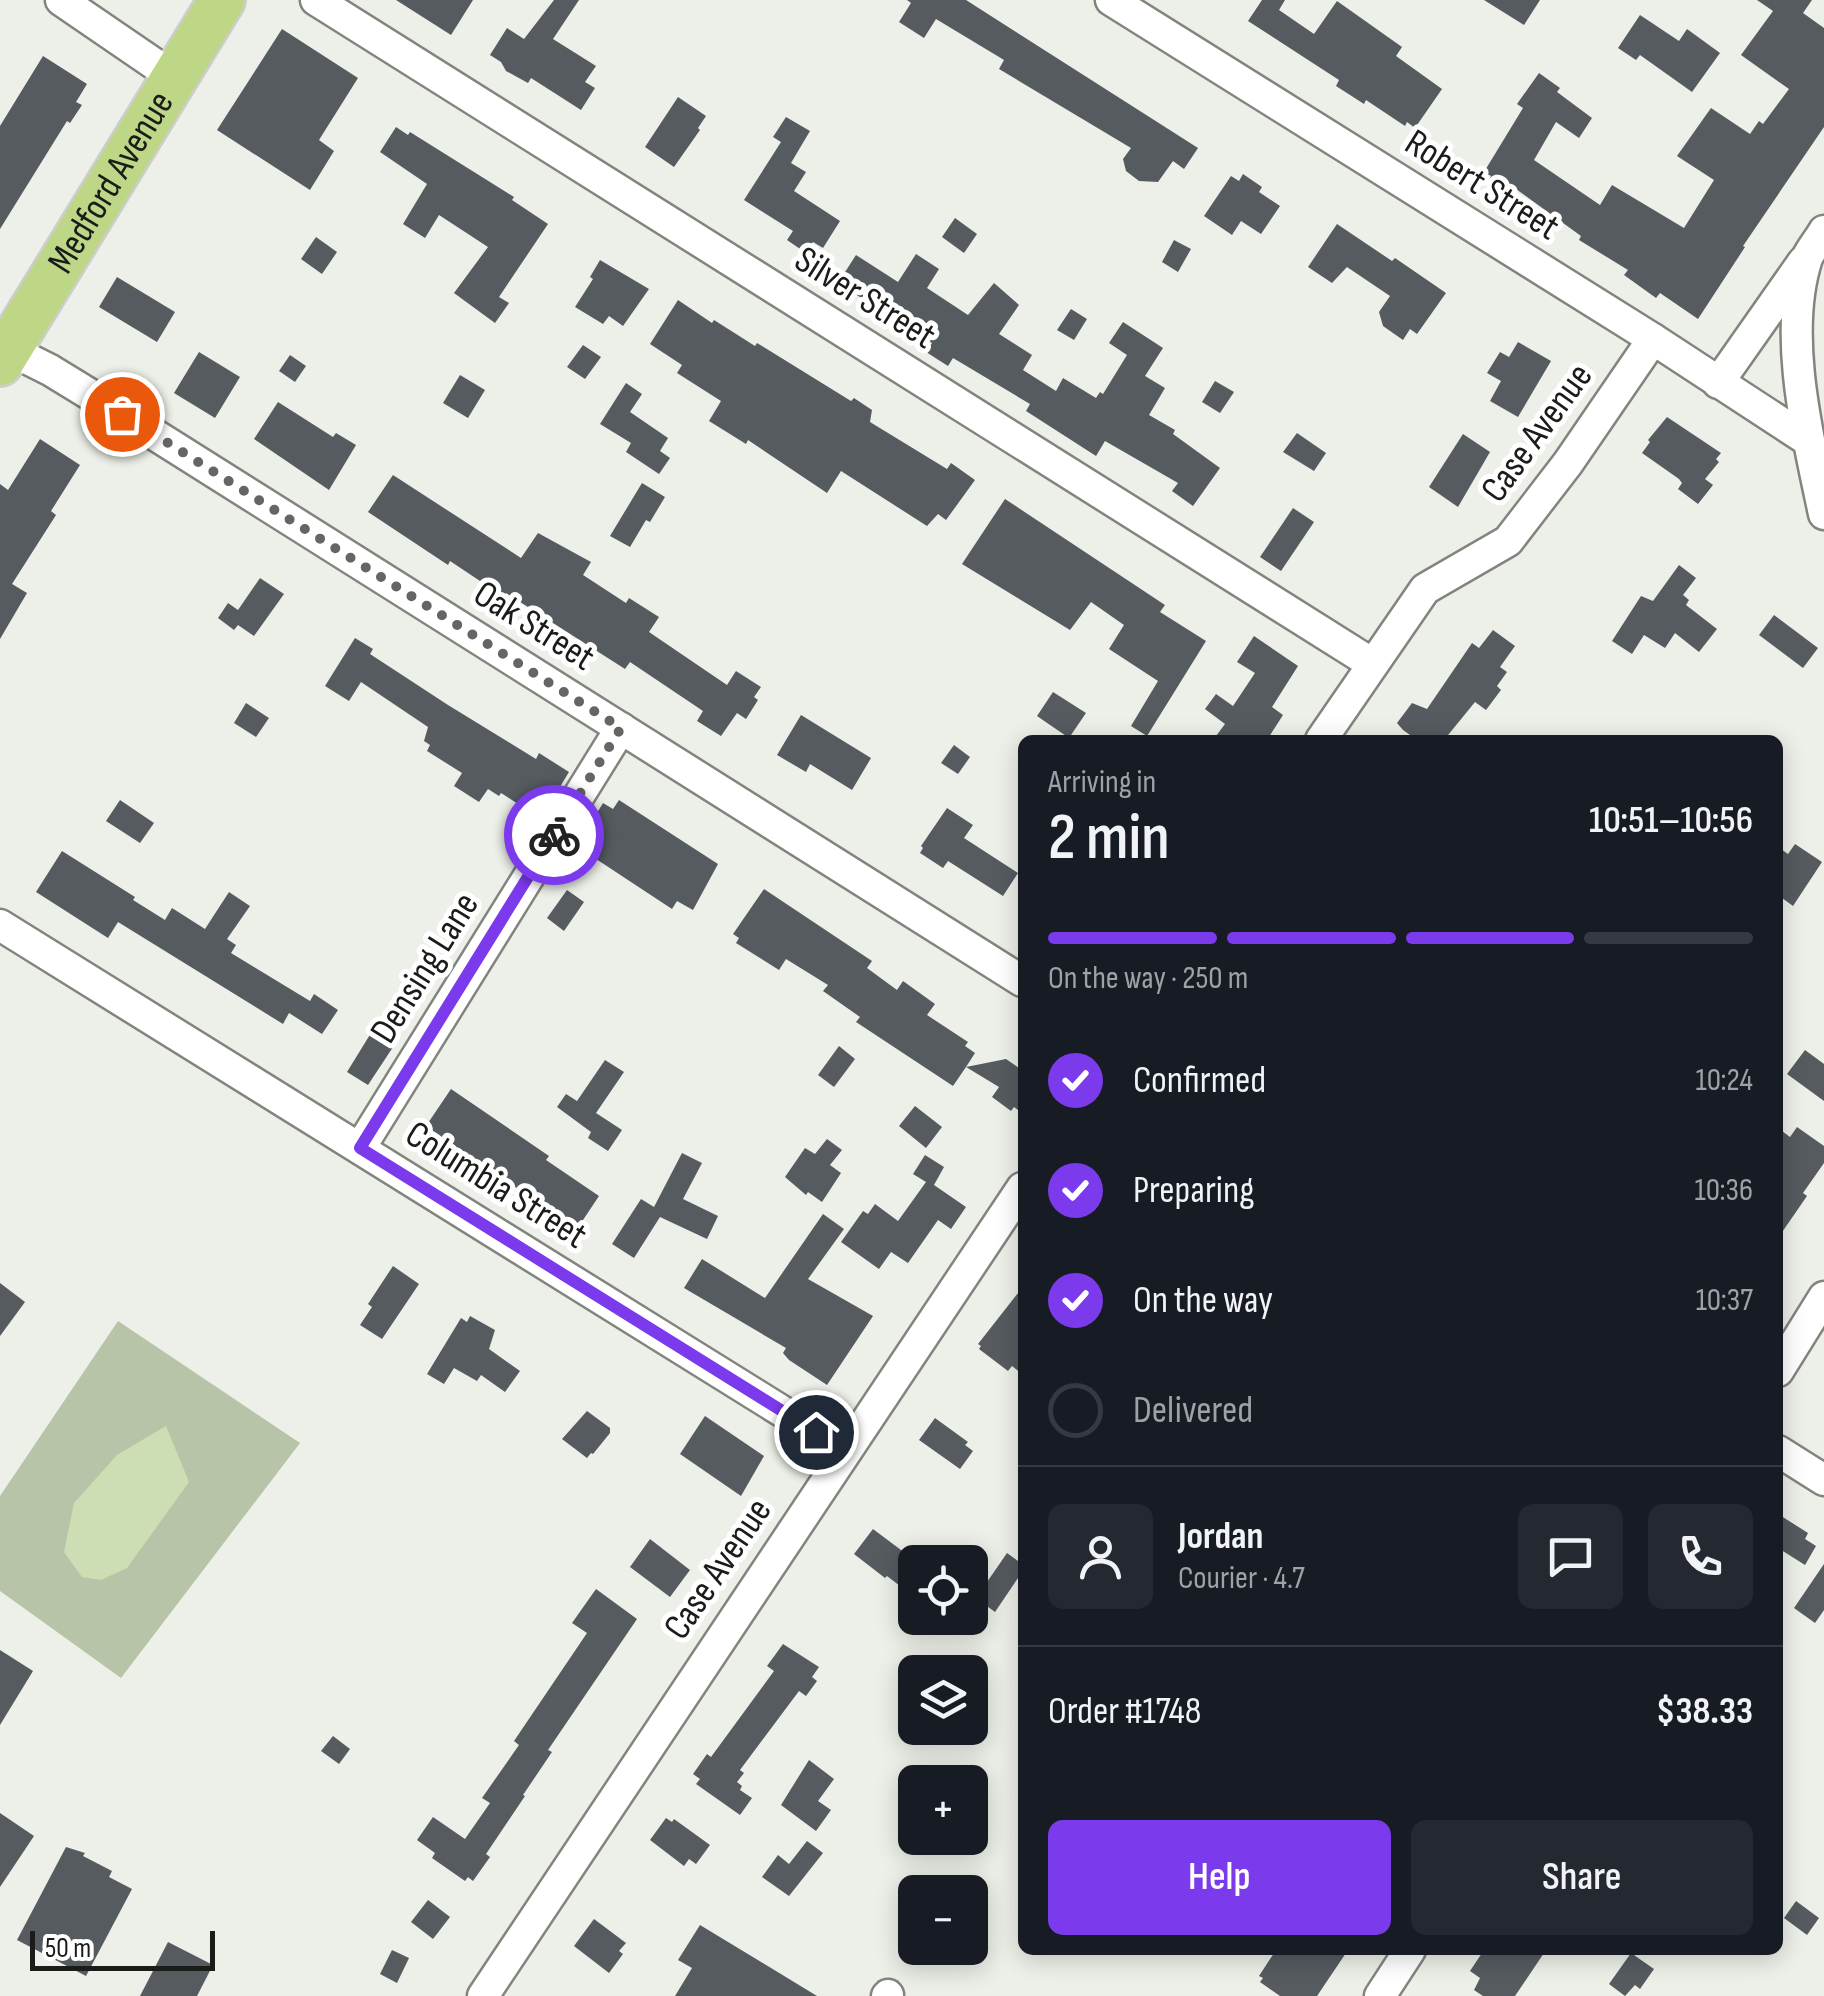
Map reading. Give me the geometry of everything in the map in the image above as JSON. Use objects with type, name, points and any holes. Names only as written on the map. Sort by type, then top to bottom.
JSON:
[{"type":"main road","name":"Medford Avenue","points":[[3,352],[222,0]]},
{"type":"street","points":[[61,0],[176,78]]},
{"type":"street","name":"Silver Street","points":[[316,0],[1372,663]]},
{"type":"street","name":"Robert Street","points":[[1111,0],[1809,441]]},
{"type":"street","points":[[1718,383],[1816,244]]},
{"type":"street","points":[[1816,244],[1798,314],[1809,441],[1824,514]]},
{"type":"street","name":"Case Avenue","points":[[1324,735],[1426,589],[1508,541],[1568,463],[1653,339]]},
{"type":"street","name":"Oak Street","points":[[3,352],[122,414],[1018,978]]},
{"type":"street","name":"Densing Lane","points":[[360,1148],[621,728]]},
{"type":"street","name":"Columbia Street","points":[[0,925],[846,1451]]},
{"type":"street","name":"Case Avenue","points":[[483,1996],[1018,1194]]},
{"type":"street","points":[[1783,1363],[1824,1297]]},
{"type":"street","points":[[1783,1454],[1824,1480]]},
{"type":"street","points":[[1380,1996],[1407,1955]]},
{"type":"shaded area","points":[[118,1321],[300,1443],[121,1678],[0,1591],[0,1496]]},
{"type":"shaded area","points":[[166,1426],[189,1482],[127,1568],[101,1580],[82,1577],[64,1552],[74,1503],[117,1455]]},
{"type":"building","points":[[396,0],[473,0],[451,35]]},
{"type":"building","points":[[554,0],[579,0],[553,39],[596,66],[585,82],[595,88],[581,110],[531,78],[528,83],[506,71],[490,55],[507,28],[524,39]]},
{"type":"building","points":[[907,0],[966,0],[1198,148],[1184,169],[1173,161],[1158,182],[1139,181],[1126,171],[1123,159],[1131,148],[999,69],[1004,60],[936,19],[924,38],[899,22],[911,3]]},
{"type":"building","points":[[1262,0],[1285,0],[1279,10],[1314,34],[1337,1],[1402,47],[1396,56],[1442,89],[1415,128],[1407,122],[1405,126],[1336,86],[1339,80],[1248,21]]},
{"type":"building","points":[[1484,0],[1540,0],[1524,25]]},
{"type":"building","points":[[1757,0],[1812,0],[1803,13],[1824,28],[1824,127],[1698,319],[1660,293],[1656,298],[1624,275],[1628,270],[1579,240],[1581,236],[1516,189],[1510,198],[1487,183],[1491,176],[1484,172],[1523,108],[1517,104],[1539,73],[1592,118],[1579,138],[1556,122],[1534,160],[1600,205],[1612,185],[1684,228],[1714,180],[1677,156],[1711,108],[1750,134],[1759,121],[1763,124],[1789,89],[1741,55],[1773,11]]},
{"type":"building","points":[[1640,15],[1679,41],[1687,29],[1720,53],[1692,92],[1640,55],[1636,60],[1618,48]]},
{"type":"building","points":[[282,29],[358,78],[319,140],[334,151],[310,190],[217,130]]},
{"type":"building","points":[[43,56],[87,84],[76,102],[82,105],[70,123],[67,121],[0,229],[0,126]]},
{"type":"building","points":[[678,97],[706,116],[674,167],[645,147]]},
{"type":"building","points":[[786,117],[810,131],[791,163],[806,172],[794,191],[840,221],[823,248],[813,242],[806,253],[787,240],[793,231],[744,200],[781,142],[773,137]]},
{"type":"building","points":[[396,127],[514,197],[512,200],[548,224],[499,297],[509,303],[495,323],[454,293],[488,247],[439,215],[425,238],[403,224],[427,184],[380,152]]},
{"type":"building","points":[[1243,174],[1262,187],[1259,192],[1280,206],[1261,234],[1241,221],[1232,235],[1204,216],[1231,176],[1239,181]]},
{"type":"building","points":[[955,218],[977,234],[964,253],[942,237]]},
{"type":"building","points":[[1337,224],[1446,293],[1417,334],[1410,329],[1403,340],[1383,326],[1379,312],[1390,296],[1347,267],[1332,283],[1308,267]]},
{"type":"building","points":[[316,237],[337,252],[322,274],[301,259]]},
{"type":"building","points":[[1174,240],[1191,249],[1178,272],[1162,262]]},
{"type":"building","points":[[916,254],[939,269],[927,288],[968,315],[994,283],[1019,305],[999,334],[1032,355],[1023,370],[1056,391],[1063,378],[1096,398],[1100,392],[1103,394],[1127,355],[1109,343],[1123,322],[1163,348],[1145,376],[1165,388],[1149,415],[1175,430],[1173,434],[1220,468],[1193,506],[1172,491],[1178,483],[1105,441],[1096,456],[1026,411],[1030,404],[953,358],[948,366],[926,352],[932,343],[838,283],[856,255],[898,282]]},
{"type":"building","points":[[600,260],[649,289],[623,326],[609,316],[603,324],[575,307]]},
{"type":"building","points":[[117,277],[175,312],[157,342],[99,307]]},
{"type":"building","points":[[678,300],[851,401],[854,398],[872,410],[870,422],[947,469],[951,463],[975,480],[946,520],[938,514],[927,526],[841,471],[827,493],[748,440],[746,444],[709,421],[721,401],[677,373],[682,365],[650,344]]},
{"type":"building","points":[[1071,309],[1087,319],[1074,340],[1057,330]]},
{"type":"building","points":[[1518,342],[1551,361],[1518,417],[1490,401],[1501,381],[1487,373],[1500,352],[1509,357]]},
{"type":"building","points":[[583,345],[601,357],[585,379],[567,367]]},
{"type":"building","points":[[199,352],[240,377],[215,418],[174,393]]},
{"type":"building","points":[[290,355],[306,366],[295,382],[279,371]]},
{"type":"building","points":[[460,375],[485,390],[468,418],[443,403]]},
{"type":"building","points":[[1215,381],[1234,392],[1220,413],[1202,402]]},
{"type":"building","points":[[626,383],[642,394],[630,412],[668,438],[660,451],[670,458],[659,474],[626,452],[631,443],[600,424]]},
{"type":"building","points":[[278,402],[333,437],[336,433],[356,445],[329,490],[254,439]]},
{"type":"building","points":[[1667,417],[1721,453],[1716,459],[1719,462],[1705,479],[1713,485],[1698,504],[1678,489],[1682,483],[1679,479],[1642,453]]},
{"type":"building","points":[[1297,433],[1326,453],[1314,471],[1283,452]]},
{"type":"building","points":[[1463,434],[1490,452],[1458,507],[1429,487]]},
{"type":"building","points":[[40,439],[80,465],[51,511],[56,515],[12,584],[27,593],[0,639],[0,484],[8,490]]},
{"type":"building","points":[[393,475],[521,558],[538,533],[591,562],[583,575],[626,603],[629,598],[659,617],[649,632],[727,685],[736,671],[761,687],[746,719],[737,713],[721,736],[697,721],[703,711],[630,662],[625,669],[506,593],[504,597],[450,561],[448,565],[368,512]]},
{"type":"building","points":[[642,483],[665,497],[630,547],[610,536]]},
{"type":"building","points":[[1005,499],[1165,605],[1160,612],[1206,641],[1145,735],[1131,726],[1158,681],[1109,649],[1124,625],[1091,602],[1070,630],[962,564]]},
{"type":"building","points":[[1293,508],[1314,522],[1281,571],[1260,557]]},
{"type":"building","points":[[1679,565],[1696,578],[1683,595],[1689,600],[1686,605],[1717,629],[1699,652],[1675,633],[1665,648],[1644,635],[1632,654],[1612,641],[1641,596],[1653,601]]},
{"type":"building","points":[[260,578],[284,594],[254,636],[238,625],[234,630],[218,618],[228,603],[238,610]]},
{"type":"building","points":[[1774,615],[1818,648],[1803,668],[1759,635]]},
{"type":"building","points":[[1493,630],[1515,646],[1500,667],[1507,672],[1497,686],[1501,690],[1486,710],[1475,702],[1448,735],[1410,735],[1403,730],[1397,723],[1412,703],[1427,709],[1472,643],[1479,648]]},
{"type":"building","points":[[1254,636],[1298,666],[1272,707],[1283,715],[1270,735],[1217,735],[1225,724],[1205,709],[1216,694],[1233,706],[1255,673],[1237,662]]},
{"type":"building","points":[[355,638],[373,649],[370,654],[448,705],[536,759],[539,753],[569,772],[552,800],[545,796],[534,814],[488,789],[479,802],[454,786],[462,773],[427,751],[430,745],[424,741],[428,727],[361,682],[349,701],[325,686]]},
{"type":"building","points":[[1053,692],[1086,713],[1071,735],[1065,735],[1037,716]]},
{"type":"building","points":[[246,703],[269,718],[256,737],[234,723]]},
{"type":"building","points":[[801,715],[871,758],[852,790],[810,764],[806,772],[777,755]]},
{"type":"building","points":[[954,745],[970,757],[958,774],[941,763]]},
{"type":"building","points":[[120,800],[154,823],[140,843],[106,821]]},
{"type":"building","points":[[619,800],[718,864],[693,910],[677,901],[672,909],[587,853],[598,832],[589,826],[603,803],[613,809]]},
{"type":"building","points":[[947,808],[973,825],[964,838],[1018,873],[1003,896],[948,861],[943,868],[920,853]]},
{"type":"building","points":[[1795,844],[1822,862],[1793,906],[1783,899],[1783,850],[1788,854]]},
{"type":"building","points":[[62,851],[165,920],[172,908],[205,929],[229,892],[250,906],[227,939],[236,945],[231,953],[310,1001],[314,994],[338,1010],[322,1034],[289,1013],[283,1024],[118,922],[108,938],[36,892]]},
{"type":"building","points":[[764,889],[872,961],[867,968],[897,990],[903,981],[935,1004],[927,1015],[968,1042],[965,1046],[975,1053],[953,1086],[856,1022],[860,1017],[823,991],[828,985],[786,959],[779,970],[736,943],[739,938],[733,934]]},
{"type":"building","points":[[567,890],[584,902],[564,931],[547,918]]},
{"type":"building","points":[[379,1020],[398,1033],[394,1039],[397,1041],[368,1085],[347,1072]]},
{"type":"building","points":[[839,1046],[855,1059],[834,1087],[818,1075]]},
{"type":"building","points":[[1805,1050],[1824,1064],[1824,1101],[1787,1074]]},
{"type":"building","points":[[1006,1059],[1018,1067],[1018,1110],[1014,1107],[1011,1111],[992,1097],[999,1087],[966,1067]]},
{"type":"building","points":[[605,1060],[624,1072],[596,1113],[622,1130],[608,1151],[588,1138],[591,1132],[557,1107],[566,1094],[577,1101]]},
{"type":"building","points":[[451,1089],[549,1156],[546,1160],[599,1196],[577,1229],[426,1126]]},
{"type":"building","points":[[915,1106],[942,1127],[926,1148],[899,1126]]},
{"type":"building","points":[[1797,1127],[1824,1146],[1824,1163],[1783,1231],[1783,1132],[1790,1137]]},
{"type":"building","points":[[827,1139],[842,1150],[830,1165],[841,1173],[822,1202],[808,1192],[806,1195],[785,1177],[805,1148],[815,1154]]},
{"type":"building","points":[[682,1153],[702,1163],[683,1199],[718,1216],[707,1239],[660,1217],[634,1258],[612,1244],[641,1199],[654,1207]]},
{"type":"building","points":[[925,1155],[944,1167],[934,1185],[966,1207],[951,1229],[938,1220],[908,1263],[891,1252],[879,1269],[841,1242],[863,1211],[868,1214],[875,1204],[898,1221],[926,1182],[913,1174]]},
{"type":"building","points":[[823,1214],[844,1229],[808,1279],[873,1316],[827,1385],[789,1360],[783,1353],[786,1348],[684,1288],[702,1259],[765,1298]]},
{"type":"building","points":[[393,1266],[419,1284],[382,1339],[360,1325],[372,1307],[368,1304]]},
{"type":"building","points":[[0,1283],[25,1302],[0,1336]]},
{"type":"building","points":[[1018,1293],[1018,1371],[1012,1366],[1008,1371],[979,1349],[978,1344]]},
{"type":"building","points":[[470,1316],[495,1330],[489,1349],[520,1371],[505,1392],[481,1375],[477,1381],[454,1368],[444,1384],[427,1374],[461,1318],[467,1322]]},
{"type":"building","points":[[587,1411],[610,1428],[610,1433],[587,1458],[562,1439]]},
{"type":"building","points":[[705,1416],[764,1456],[741,1496],[680,1454]]},
{"type":"building","points":[[935,1418],[968,1442],[965,1445],[973,1451],[960,1469],[919,1440]]},
{"type":"building","points":[[1783,1517],[1808,1533],[1805,1539],[1816,1546],[1805,1565],[1783,1551]]},
{"type":"building","points":[[873,1529],[898,1548],[898,1584],[885,1578],[854,1554]]},
{"type":"building","points":[[650,1539],[690,1570],[670,1597],[630,1567]]},
{"type":"building","points":[[1007,1553],[1018,1561],[1018,1578],[995,1612],[988,1607],[988,1581]]},
{"type":"building","points":[[1824,1564],[1824,1610],[1815,1623],[1794,1608]]},
{"type":"building","points":[[596,1589],[637,1619],[548,1750],[552,1752],[486,1854],[490,1857],[473,1881],[468,1877],[465,1881],[432,1858],[435,1853],[417,1840],[433,1817],[465,1839],[490,1803],[482,1798],[519,1745],[514,1741],[587,1633],[572,1623]]},
{"type":"building","points":[[783,1644],[819,1667],[812,1677],[817,1681],[806,1696],[799,1691],[740,1770],[744,1773],[737,1782],[742,1786],[740,1790],[752,1798],[740,1815],[696,1784],[700,1779],[693,1774],[707,1754],[711,1757],[774,1671],[767,1666]]},
{"type":"building","points":[[0,1650],[33,1671],[0,1725]]},
{"type":"building","points":[[333,1736],[350,1749],[339,1764],[321,1751]]},
{"type":"building","points":[[809,1760],[834,1779],[818,1801],[831,1810],[816,1831],[781,1805]]},
{"type":"building","points":[[0,1813],[34,1836],[0,1887]]},
{"type":"building","points":[[666,1818],[672,1822],[674,1819],[710,1845],[696,1864],[689,1859],[684,1866],[650,1840]]},
{"type":"building","points":[[807,1841],[823,1853],[789,1896],[762,1877],[778,1855],[789,1864]]},
{"type":"building","points":[[66,1847],[85,1853],[83,1856],[112,1871],[109,1877],[132,1889],[86,1976],[17,1940]]},
{"type":"building","points":[[428,1900],[450,1917],[433,1939],[411,1922]]},
{"type":"building","points":[[1796,1901],[1819,1918],[1807,1935],[1784,1918]]},
{"type":"building","points":[[594,1919],[626,1943],[609,1973],[574,1946]]},
{"type":"building","points":[[700,1925],[817,1996],[675,1996],[692,1968],[678,1960]]},
{"type":"building","points":[[168,1942],[213,1965],[197,1996],[140,1996]]},
{"type":"building","points":[[392,1950],[409,1958],[397,1983],[380,1974]]},
{"type":"building","points":[[1273,1955],[1345,1955],[1317,1996],[1280,1996],[1260,1982],[1263,1978],[1259,1976]]},
{"type":"building","points":[[1481,1955],[1543,1955],[1515,1996],[1483,1996],[1474,1990],[1480,1978],[1470,1971]]},
{"type":"building","points":[[1630,1955],[1654,1969],[1640,1989],[1635,1985],[1625,1996],[1609,1984]]},
{"type":"way so far","points":[[122,414],[621,728],[554,835]]},
{"type":"route","points":[[554,835],[360,1148],[816,1432]]}]
